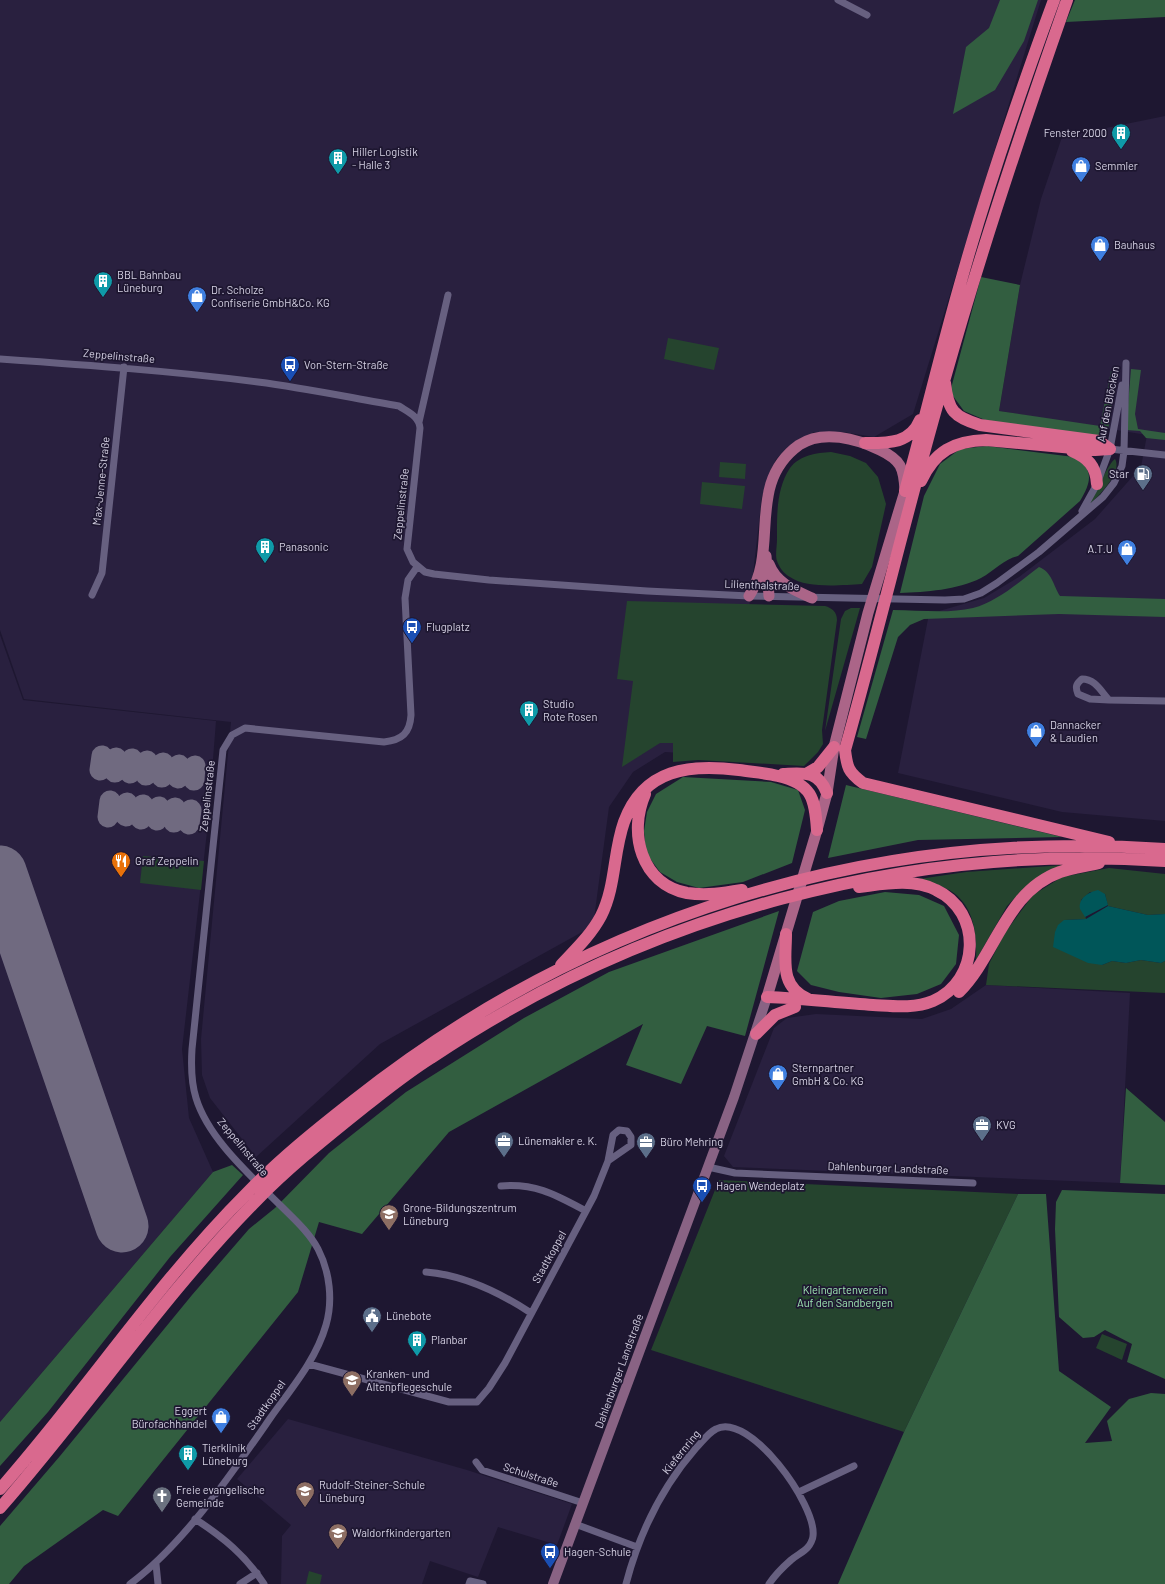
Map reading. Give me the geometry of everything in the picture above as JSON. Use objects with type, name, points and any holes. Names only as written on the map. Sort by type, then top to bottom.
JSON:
[{"type":"highway","points":[[808,773],[839,749],[875,642],[881,613],[890,584],[908,493],[929,403],[958,289],[1007,132],[1054,0]]},
{"type":"highway","points":[[908,493],[945,377],[992,218],[1067,0]]},
{"type":"highway","points":[[945,377],[948,404],[953,413],[963,420],[980,425],[1099,441],[1110,449]]},
{"type":"highway","points":[[865,443],[892,443],[910,435],[917,427],[924,409],[929,403]]},
{"type":"highway","points":[[908,493],[934,459],[945,450],[970,440],[986,440],[1094,450],[1110,449]]},
{"type":"highway","points":[[1068,448],[1085,457],[1090,463],[1096,476],[1097,484]]},
{"type":"highway","points":[[839,749],[847,768],[853,776],[863,783],[1106,840],[1117,846]]},
{"type":"highway","points":[[557,970],[579,946],[601,916],[613,883],[624,822],[638,797],[647,788],[662,778],[683,769],[713,767],[772,774],[792,779],[807,789],[811,795],[816,812],[817,830]]},
{"type":"highway","points":[[772,774],[808,773],[820,779],[827,792]]},
{"type":"highway","points":[[647,788],[638,816],[638,842],[641,855],[647,865],[664,883],[674,888],[699,894],[727,893],[759,886],[769,888]]},
{"type":"highway","points":[[0,1489],[32,1453],[195,1249],[247,1193],[321,1126],[422,1048],[482,1010],[557,970],[658,926],[769,888],[818,874],[958,852],[1046,846],[1117,846],[1165,849]]},
{"type":"highway","points":[[0,1508],[42,1461],[203,1259],[257,1200],[332,1133],[428,1059],[475,1029],[537,994],[663,937],[712,920],[817,890],[873,877],[960,865],[1046,859],[1118,859],[1165,861]]},
{"type":"highway","points":[[767,997],[795,1007],[904,1011],[920,1010],[939,1004],[955,996],[968,981],[1012,910],[1030,891],[1060,872],[1118,859]]},
{"type":"highway","points":[[767,997],[814,1002],[904,1006],[920,1005],[933,1001],[942,996],[958,982],[964,972],[970,947],[969,931],[957,907],[937,890],[925,886],[901,883],[817,890]]},
{"type":"highway","points":[[788,928],[787,979],[796,992],[814,1002]]},
{"type":"highway","points":[[754,1038],[775,1015],[795,1007]]},
{"type":"main road","points":[[749,596],[758,582],[767,499],[772,477],[782,460],[805,441],[823,437],[841,438],[865,443],[897,460],[904,475],[908,493],[868,613],[839,749],[817,830],[767,997]]},
{"type":"main road","points":[[765,528],[769,596]]},
{"type":"main road","points":[[766,558],[771,570],[779,580],[790,588],[812,598]]},
{"type":"main road","name":"Dahlenburger Landstraße","points":[[553,1584],[708,1167],[767,997]]},
{"type":"street","points":[[838,0],[867,15]]},
{"type":"street","name":"Zeppelinstraße","points":[[328,1312],[329,1286],[326,1271],[318,1249],[301,1226],[247,1171],[216,1136],[204,1117],[195,1097],[191,1074],[192,1049],[223,750],[232,735],[245,728],[384,742],[397,740],[404,736],[408,731],[411,715],[405,598],[408,580],[417,567],[409,557],[407,540],[419,422],[448,295]]},
{"type":"street","name":"Zeppelinstraße","points":[[0,359],[124,367],[259,382],[399,406],[411,413],[419,422]]},
{"type":"street","name":"Auf den Blöcken","points":[[1124,451],[1126,363],[1110,449],[1124,451],[1165,455]]},
{"type":"street","name":"Max-Jenne-Straße","points":[[92,595],[102,573],[124,367]]},
{"type":"street","name":"Lilienthalstraße","points":[[1081,514],[1097,484],[1110,449]]},
{"type":"street","name":"Lilienthalstraße","points":[[417,567],[434,574],[489,580],[749,596],[945,600],[964,599],[981,593],[997,583],[1039,552],[1081,514],[1103,497],[1114,483],[1122,466],[1124,451]]},
{"type":"street","points":[[1109,700],[1165,701]]},
{"type":"street","name":"Stadtkoppel","points":[[309,1364],[448,1402],[477,1402],[489,1388],[504,1363],[586,1211],[608,1161]]},
{"type":"street","name":"Dahlenburger Landstraße","points":[[708,1167],[735,1173],[973,1183]]},
{"type":"street","points":[[501,1186],[532,1186],[550,1192],[586,1211]]},
{"type":"street","points":[[426,1272],[443,1273],[476,1284],[512,1300],[531,1313]]},
{"type":"street","name":"Stadtkoppel","points":[[130,1584],[156,1564],[195,1519],[240,1461],[309,1364],[322,1337],[328,1312]]},
{"type":"street","name":"Kiefernring","points":[[626,1584],[637,1547],[647,1524],[669,1484],[690,1456],[716,1428],[726,1427],[750,1437],[777,1461],[799,1492],[812,1522],[813,1536],[808,1547],[791,1560],[769,1584]]},
{"type":"street","name":"Schulstraße","points":[[476,1462],[482,1470],[583,1503]]},
{"type":"street","points":[[799,1492],[854,1466]]},
{"type":"street","points":[[195,1519],[235,1548],[257,1573],[264,1584]]},
{"type":"street","points":[[575,1524],[637,1547]]},
{"type":"street","points":[[156,1564],[158,1584]]},
{"type":"street","points":[[240,1584],[257,1573]]},
{"type":"street","points":[[469,1584],[470,1581],[474,1580],[483,1584]]},
{"type":"shaded area","points":[[0,0],[1041,0],[913,414],[874,437],[843,432],[814,432],[794,442],[776,459],[762,496],[732,756],[665,752],[633,772],[609,807],[593,926],[380,1044],[256,1157],[210,1098],[202,1075],[201,1039],[231,722],[24,699],[0,630]]},
{"type":"shaded area","points":[[1000,0],[1038,0],[1024,41],[995,90],[953,114],[966,47],[989,28]]},
{"type":"shaded area","points":[[1075,0],[1165,0],[1165,17],[1066,22]]},
{"type":"shaded area","points":[[1165,116],[1165,821],[1062,812],[898,773],[929,614],[984,598],[1019,577],[1095,519],[1141,467],[1147,435],[999,411],[1020,285],[1041,199],[1062,137]]},
{"type":"shaded area","points":[[981,277],[1020,285],[999,411],[1100,426],[1111,371],[1117,372],[1108,430],[1101,435],[1087,437],[985,420],[964,411],[950,392]]},
{"type":"shaded area","points":[[1131,369],[1141,370],[1135,414],[1138,429],[1165,433],[1165,440],[1146,438],[1140,431],[1126,430]]},
{"type":"shaded area","points":[[987,446],[1074,457],[1081,462],[1088,472],[1089,477],[1087,488],[1080,501],[1018,556],[1004,562],[981,578],[952,588],[900,593],[924,496],[940,464],[960,449]]},
{"type":"shaded area","points":[[1039,567],[1050,575],[1060,596],[1165,599],[1165,617],[1059,614],[924,619],[910,625],[898,637],[866,739],[857,737],[893,610],[954,611],[973,608],[1000,596]]},
{"type":"shaded area","points":[[0,635],[23,700],[216,721],[208,823],[182,1049],[189,1118],[213,1172],[0,1422]]},
{"type":"shaded area","points":[[683,777],[771,782],[798,790],[805,810],[792,863],[743,882],[699,888],[677,882],[660,872],[646,853],[644,831],[647,812],[656,794]]},
{"type":"shaded area","points":[[846,785],[1062,837],[918,840],[828,858]]},
{"type":"shaded area","points":[[1098,890],[1105,894],[1108,905],[1085,917],[1080,909],[1082,899],[1091,892]]},
{"type":"shaded area","points":[[885,892],[919,895],[944,906],[959,935],[956,964],[941,984],[917,994],[881,998],[839,992],[811,985],[797,971],[813,912],[839,901]]},
{"type":"shaded area","points":[[1108,906],[1148,915],[1165,914],[1165,961],[1161,963],[1141,960],[1126,963],[1112,961],[1102,965],[1088,963],[1053,947],[1055,932],[1058,925],[1064,920],[1086,919]]},
{"type":"shaded area","points":[[779,911],[745,1036],[707,1026],[681,1084],[626,1065],[643,1024],[449,1132],[362,1234],[319,1222],[298,1292],[118,1516],[103,1510],[24,1566],[9,1584],[0,1584],[0,1526],[60,1456],[192,1295],[249,1229],[275,1208],[329,1153],[406,1092],[524,1018],[609,972]]},
{"type":"shaded area","points":[[986,985],[1130,993],[1120,1183],[733,1167],[724,1156],[774,1028],[787,1018],[816,1014],[922,1019],[951,1009]]},
{"type":"shaded area","points":[[1126,1088],[1165,1122],[1165,1185],[1120,1183]]},
{"type":"shaded area","points":[[232,1165],[243,1175],[170,1257],[48,1412],[0,1466],[0,1422],[213,1172]]},
{"type":"shaded area","points":[[1062,1190],[1165,1194],[1165,1379],[1127,1362],[1132,1344],[1105,1330],[1094,1337],[1083,1338],[1059,1317],[1055,1229],[1056,1202]]},
{"type":"shaded area","points":[[1018,1194],[1046,1194],[1059,1371],[1111,1407],[1085,1443],[1112,1441],[1107,1421],[1129,1399],[1151,1393],[1165,1394],[1165,1584],[838,1584],[904,1432]]},
{"type":"shaded area","points":[[288,1419],[467,1470],[572,1504],[557,1545],[498,1527],[478,1577],[430,1561],[422,1584],[281,1584],[282,1536],[291,1525],[237,1479]]},
{"type":"green space","points":[[668,338],[719,348],[714,370],[664,359]]},
{"type":"green space","points":[[831,452],[850,456],[866,463],[878,477],[886,504],[872,567],[862,584],[815,585],[797,581],[780,568],[776,559],[778,503],[785,476],[790,468],[803,457]]},
{"type":"green space","points":[[1115,459],[1117,464],[1108,484],[1088,506],[1105,473]]},
{"type":"green space","points":[[720,462],[746,464],[745,479],[719,477]]},
{"type":"green space","points":[[702,482],[745,486],[742,509],[700,504]]},
{"type":"green space","points":[[627,601],[825,606],[832,609],[837,620],[822,730],[823,744],[818,752],[804,766],[698,760],[673,762],[673,743],[660,743],[622,767],[633,681],[617,679]]},
{"type":"green space","points":[[851,608],[860,608],[825,731],[841,619],[845,611]]},
{"type":"green space","points":[[143,856],[204,861],[201,890],[140,883]]},
{"type":"green space","points":[[1064,865],[1027,885],[1007,906],[976,960],[976,939],[972,919],[968,909],[955,894],[939,885],[919,879],[966,872]]},
{"type":"green space","points":[[1109,868],[1165,874],[1165,914],[1148,915],[1108,906],[1105,894],[1090,892],[1081,900],[1086,919],[1065,920],[1102,965],[1112,961],[1126,963],[1141,960],[1161,963],[1165,961],[1165,993],[986,985],[989,964],[1004,934],[1033,895],[1062,877]]},
{"type":"green space","name":"Kleingartenverein Auf den Sandbergen","points":[[719,1180],[1018,1194],[904,1432],[651,1350]]},
{"type":"green space","points":[[1102,1334],[1127,1344],[1122,1360],[1096,1348]]},
{"type":"green space","points":[[309,1571],[322,1575],[320,1584],[306,1584]]},
{"type":"taxiway","points":[[100,770],[102,756]]},
{"type":"taxiway","points":[[115,772],[116,758]]},
{"type":"taxiway","points":[[130,773],[132,759]]},
{"type":"taxiway","points":[[146,775],[147,761]]},
{"type":"taxiway","points":[[162,777],[163,763]]},
{"type":"taxiway","points":[[178,778],[179,765]]},
{"type":"taxiway","points":[[194,780],[195,766]]},
{"type":"taxiway","points":[[108,817],[110,801]]},
{"type":"taxiway","points":[[126,816],[127,803]]},
{"type":"taxiway","points":[[141,819],[143,805]]},
{"type":"taxiway","points":[[157,820],[159,807]]},
{"type":"taxiway","points":[[174,822],[175,808]]},
{"type":"taxiway","points":[[189,824],[191,810]]},
{"type":"runway","points":[[0,872],[122,1226]]},
{"type":"place","name":"Fenster 2000","points":[[1121,150]]},
{"type":"place","name":"Hiller Logistik - Halle 3","points":[[338,175]]},
{"type":"place","name":"Semmler","points":[[1081,183]]},
{"type":"place","name":"Bauhaus","points":[[1100,262]]},
{"type":"place","name":"BBL Bahnbau Lüneburg","points":[[103,298]]},
{"type":"place","name":"Dr. Scholze Confiserie GmbH&Co. KG","points":[[197,313]]},
{"type":"place","name":"Von-Stern-Straße","points":[[290,382]]},
{"type":"place","name":"Star","points":[[1143,491]]},
{"type":"place","name":"Panasonic","points":[[265,564]]},
{"type":"place","name":"A.T.U","points":[[1127,566]]},
{"type":"place","name":"Flugplatz","points":[[412,644]]},
{"type":"place","name":"Studio Rote Rosen","points":[[529,727]]},
{"type":"place","name":"Dannacker & Laudien","points":[[1036,748]]},
{"type":"place","name":"Graf Zeppelin","points":[[121,878]]},
{"type":"place","name":"Sternpartner GmbH & Co. KG","points":[[778,1091]]},
{"type":"place","name":"KVG","points":[[982,1142]]},
{"type":"place","name":"Lünemakler e. K.","points":[[504,1158]]},
{"type":"place","name":"Büro Mehring","points":[[646,1159]]},
{"type":"place","name":"Hagen Wendeplatz","points":[[702,1203]]},
{"type":"place","name":"Grone-Bildungszentrum Lüneburg","points":[[389,1231]]},
{"type":"place","name":"Lünebote","points":[[372,1333]]},
{"type":"place","name":"Planbar","points":[[417,1357]]},
{"type":"place","name":"Kranken- und Altenpflegeschule","points":[[352,1397]]},
{"type":"place","name":"Eggert Bürofachhandel","points":[[221,1434]]},
{"type":"place","name":"Tierklinik Lüneburg","points":[[188,1471]]},
{"type":"place","name":"Rudolf-Steiner-Schule Lüneburg","points":[[305,1508]]},
{"type":"place","name":"Freie evangelische Gemeinde","points":[[162,1513]]},
{"type":"place","name":"Waldorfkindergarten","points":[[338,1550]]},
{"type":"place","name":"Hagen-Schule","points":[[550,1569]]}]
